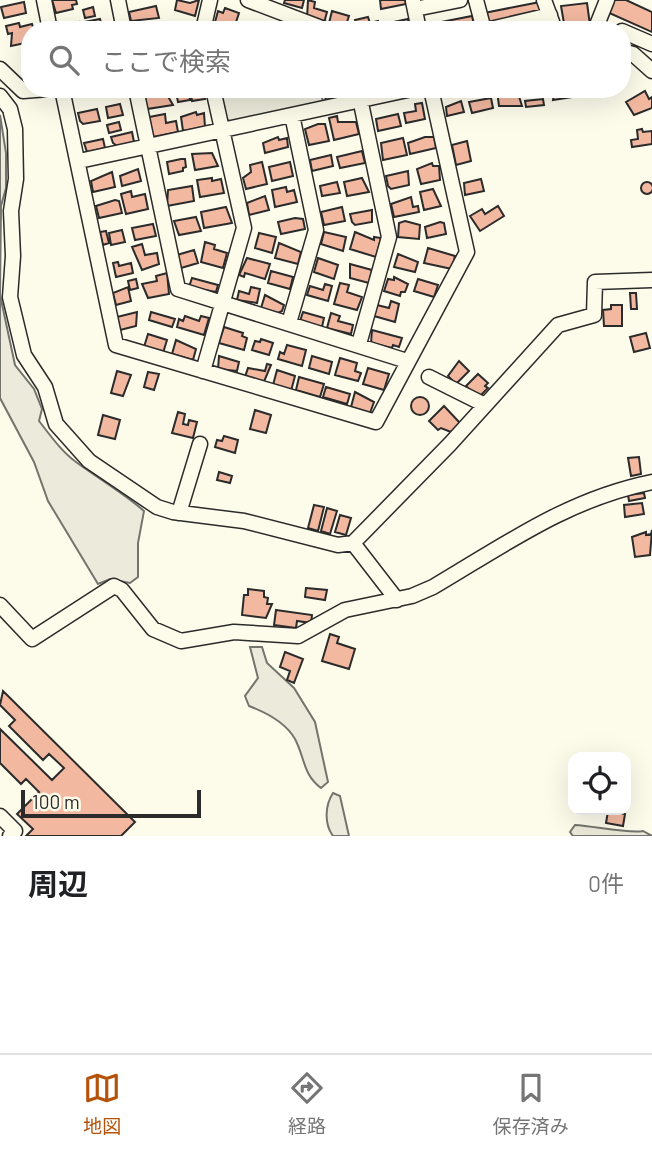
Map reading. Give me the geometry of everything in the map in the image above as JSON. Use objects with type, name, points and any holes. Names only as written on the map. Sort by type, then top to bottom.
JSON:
[{"type":"street","points":[[44,0],[48,21]]},
{"type":"street","points":[[118,0],[122,21]]},
{"type":"street","points":[[205,21],[210,0]]},
{"type":"street","points":[[248,0],[303,21]]},
{"type":"street","points":[[414,5],[460,0]]},
{"type":"street","points":[[476,0],[482,21]]},
{"type":"street","points":[[544,0],[552,21]]},
{"type":"street","points":[[598,21],[607,0]]},
{"type":"street","points":[[524,21],[550,15]]},
{"type":"street","points":[[631,35],[652,44]]},
{"type":"street","points":[[631,53],[652,71]]},
{"type":"street","points":[[0,69],[21,88]]},
{"type":"street","points":[[0,96],[10,109],[15,129],[16,179],[11,211],[13,256],[10,297],[24,355],[45,387],[56,424],[80,452],[157,507],[179,513],[244,521],[338,545],[353,543],[558,325],[594,315],[595,282],[652,281]]},
{"type":"street","points":[[64,98],[116,345],[376,422],[467,252],[433,98]]},
{"type":"street","points":[[138,98],[178,289],[407,361]]},
{"type":"street","points":[[203,371],[244,228],[215,98]]},
{"type":"street","points":[[79,161],[292,115],[349,98]]},
{"type":"street","points":[[359,344],[389,237],[360,98]]},
{"type":"street","points":[[289,323],[316,230],[292,115]]},
{"type":"street","points":[[429,377],[485,405]]},
{"type":"street","points":[[179,513],[201,444]]},
{"type":"street","points":[[0,604],[32,639],[114,586],[122,590],[153,629],[181,641],[234,632],[298,636],[345,610],[397,600],[433,587],[577,504],[611,491],[652,482]]},
{"type":"street","points":[[353,543],[397,600]]},
{"type":"street","points":[[0,816],[15,831],[10,836]]},
{"type":"shaded area","points":[[221,98],[322,98],[323,102],[232,122],[225,119]]},
{"type":"shaded area","points":[[0,115],[6,153],[6,188],[1,206],[0,295]]},
{"type":"shaded area","points":[[0,295],[15,365],[34,389],[42,409],[39,421],[71,458],[144,511],[138,543],[138,577],[130,583],[110,579],[98,584],[48,501],[34,462],[0,398]]},
{"type":"shaded area","points":[[250,647],[262,647],[267,663],[294,688],[315,722],[328,782],[321,788],[307,772],[291,733],[275,719],[249,706],[245,696],[258,678]]},
{"type":"shaded area","points":[[333,793],[340,796],[349,836],[333,836],[328,826],[327,809]]},
{"type":"shaded area","points":[[575,825],[643,831],[652,836],[573,836],[570,832]]},
{"type":"building","points":[[52,0],[76,0],[77,4],[72,5],[73,9],[56,13]]},
{"type":"building","points":[[177,0],[190,3],[199,0],[195,16],[175,10]]},
{"type":"building","points":[[285,0],[304,0],[302,8],[284,3]]},
{"type":"building","points":[[308,0],[315,2],[314,8],[327,12],[325,21],[307,18]]},
{"type":"building","points":[[380,0],[405,0],[406,4],[381,9]]},
{"type":"building","points":[[612,0],[626,0],[652,12],[652,32],[631,21],[607,12]]},
{"type":"building","points":[[24,2],[26,13],[4,18],[1,7]]},
{"type":"building","points":[[540,2],[542,13],[501,21],[485,21],[484,13]]},
{"type":"building","points":[[587,3],[589,21],[564,21],[561,6]]},
{"type":"building","points":[[156,6],[159,18],[131,21],[129,12]]},
{"type":"building","points":[[93,7],[95,16],[85,18],[83,10]]},
{"type":"building","points":[[225,8],[239,13],[236,21],[215,21],[218,11],[223,13]]},
{"type":"building","points":[[332,11],[349,16],[347,21],[330,21]]},
{"type":"building","points":[[472,16],[473,21],[446,21]]},
{"type":"building","points":[[368,17],[369,21],[355,21]]},
{"type":"building","points":[[19,23],[21,44],[11,46],[12,33],[8,34],[6,26]]},
{"type":"building","points":[[645,91],[649,99],[652,97],[652,108],[634,115],[626,102]]},
{"type":"building","points":[[145,98],[169,98],[173,105],[147,109]]},
{"type":"building","points":[[177,98],[190,98],[190,100],[178,102]]},
{"type":"building","points":[[491,98],[493,108],[472,113],[469,102]]},
{"type":"building","points":[[498,98],[520,98],[522,106],[499,106]]},
{"type":"building","points":[[543,99],[544,105],[526,107],[525,101]]},
{"type":"building","points":[[461,101],[464,112],[447,116],[446,107]]},
{"type":"building","points":[[422,103],[425,119],[406,123],[404,113],[416,111],[415,104]]},
{"type":"building","points":[[120,104],[123,115],[108,118],[106,107]]},
{"type":"building","points":[[97,109],[100,121],[83,124],[80,121],[78,113]]},
{"type":"building","points":[[196,112],[197,115],[204,113],[205,127],[183,131],[181,117]]},
{"type":"building","points":[[165,114],[166,123],[176,121],[178,132],[153,137],[149,117]]},
{"type":"building","points":[[398,114],[401,126],[378,131],[376,119]]},
{"type":"building","points":[[337,116],[338,122],[356,122],[359,134],[334,140],[329,118]]},
{"type":"building","points":[[119,122],[121,130],[109,133],[107,125]]},
{"type":"building","points":[[325,124],[329,141],[309,145],[305,129]]},
{"type":"building","points":[[642,129],[643,132],[652,131],[652,144],[632,147],[631,140],[638,139],[637,130]]},
{"type":"building","points":[[132,132],[134,142],[117,146],[113,143],[111,137]]},
{"type":"building","points":[[278,137],[279,140],[287,138],[288,147],[265,153],[263,143]]},
{"type":"building","points":[[434,137],[436,148],[410,154],[408,143]]},
{"type":"building","points":[[403,138],[407,155],[383,160],[381,143]]},
{"type":"building","points":[[103,139],[105,148],[87,152],[84,143]]},
{"type":"building","points":[[467,141],[471,161],[456,165],[452,145]]},
{"type":"building","points":[[362,151],[365,163],[340,168],[337,157]]},
{"type":"building","points":[[212,153],[218,166],[195,170],[192,154]]},
{"type":"building","points":[[331,155],[333,166],[312,171],[310,160]]},
{"type":"building","points":[[185,159],[186,167],[183,171],[169,174],[167,162]]},
{"type":"building","points":[[262,162],[267,184],[246,189],[243,178],[251,172],[250,165]]},
{"type":"building","points":[[290,162],[293,176],[272,181],[269,167]]},
{"type":"building","points":[[432,163],[433,166],[439,166],[440,180],[421,184],[417,169]]},
{"type":"building","points":[[138,169],[141,181],[122,186],[120,176]]},
{"type":"building","points":[[408,171],[409,185],[391,189],[388,186],[386,176]]},
{"type":"building","points":[[112,172],[115,187],[93,192],[91,181]]},
{"type":"building","points":[[212,178],[212,181],[221,179],[224,193],[200,197],[197,180]]},
{"type":"building","points":[[362,178],[369,192],[347,196],[344,182]]},
{"type":"building","points":[[481,179],[484,191],[465,195],[464,183]]},
{"type":"building","points":[[337,182],[340,193],[322,196],[320,186]]},
{"type":"building","points":[[647,182],[653,188],[647,194],[641,188]]},
{"type":"building","points":[[192,186],[194,201],[167,206],[168,190]]},
{"type":"building","points":[[286,187],[287,192],[294,190],[297,202],[275,207],[272,190]]},
{"type":"building","points":[[433,189],[441,206],[424,210],[420,192]]},
{"type":"building","points":[[131,191],[132,197],[145,194],[148,209],[126,214],[121,194]]},
{"type":"building","points":[[265,196],[269,210],[249,215],[247,203]]},
{"type":"building","points":[[411,197],[413,207],[418,206],[419,212],[394,217],[391,204]]},
{"type":"building","points":[[119,201],[122,213],[99,218],[96,206]]},
{"type":"building","points":[[498,206],[504,216],[480,231],[470,216],[482,209],[485,214]]},
{"type":"building","points":[[226,207],[232,223],[204,228],[201,212]]},
{"type":"building","points":[[342,207],[345,221],[324,225],[321,212]]},
{"type":"building","points":[[372,210],[372,222],[355,225],[352,222],[350,214]]},
{"type":"building","points":[[196,217],[201,231],[179,235],[174,221]]},
{"type":"building","points":[[303,219],[305,229],[281,234],[278,222]]},
{"type":"building","points":[[405,221],[420,225],[419,239],[398,237],[399,223]]},
{"type":"building","points":[[444,223],[446,234],[427,238],[425,227]]},
{"type":"building","points":[[153,224],[156,236],[135,240],[132,228]]},
{"type":"building","points":[[122,230],[125,242],[111,245],[109,233]]},
{"type":"building","points":[[106,231],[109,243],[103,245],[100,232]]},
{"type":"building","points":[[324,232],[346,237],[343,251],[321,244]]},
{"type":"building","points":[[355,232],[374,240],[374,237],[381,238],[376,257],[350,249]]},
{"type":"building","points":[[259,233],[276,237],[272,253],[255,248]]},
{"type":"building","points":[[205,242],[215,245],[214,249],[227,253],[223,268],[201,262]]},
{"type":"building","points":[[279,243],[301,252],[298,264],[275,258]]},
{"type":"building","points":[[142,244],[145,255],[157,253],[159,264],[142,270],[132,247]]},
{"type":"building","points":[[428,248],[455,256],[452,269],[424,263]]},
{"type":"building","points":[[194,250],[198,263],[181,268],[177,255]]},
{"type":"building","points":[[398,254],[418,262],[415,272],[394,267]]},
{"type":"building","points":[[247,258],[270,264],[265,279],[245,273],[244,277],[239,275]]},
{"type":"building","points":[[318,258],[338,265],[334,279],[314,272]]},
{"type":"building","points":[[118,262],[119,266],[131,263],[133,273],[116,277],[113,263]]},
{"type":"building","points":[[350,264],[372,270],[369,283],[350,278]]},
{"type":"building","points":[[271,271],[293,277],[290,289],[268,283]]},
{"type":"building","points":[[167,273],[169,294],[148,298],[142,284],[157,281],[156,276]]},
{"type":"building","points":[[394,277],[408,284],[400,296],[384,291],[388,279],[394,280]]},
{"type":"building","points":[[192,278],[218,285],[216,292],[189,287]]},
{"type":"building","points":[[136,279],[138,288],[130,290],[128,281]]},
{"type":"building","points":[[418,279],[438,285],[434,297],[414,291]]},
{"type":"building","points":[[340,283],[349,285],[347,292],[362,297],[357,310],[334,304]]},
{"type":"building","points":[[325,284],[332,286],[328,301],[307,295],[310,286],[323,290]]},
{"type":"building","points":[[128,287],[131,301],[116,305],[113,293]]},
{"type":"building","points":[[251,287],[260,289],[257,303],[237,300],[239,291],[249,294]]},
{"type":"building","points":[[630,293],[636,293],[637,309],[631,309]]},
{"type":"building","points":[[265,295],[284,305],[282,311],[278,313],[261,308]]},
{"type":"building","points":[[391,301],[399,304],[395,322],[374,316],[377,305],[389,308]]},
{"type":"building","points":[[611,305],[622,305],[622,326],[604,326],[603,310],[611,309]]},
{"type":"building","points":[[137,312],[136,326],[120,330],[117,317]]},
{"type":"building","points":[[151,312],[175,319],[172,327],[149,320]]},
{"type":"building","points":[[303,312],[324,318],[322,327],[300,321]]},
{"type":"building","points":[[331,313],[340,316],[338,321],[353,325],[351,334],[327,328]]},
{"type":"building","points":[[185,316],[199,321],[201,316],[209,318],[204,335],[177,327],[179,319],[183,321]]},
{"type":"building","points":[[224,327],[243,333],[242,336],[247,338],[244,350],[219,343]]},
{"type":"building","points":[[372,330],[402,338],[399,347],[371,343]]},
{"type":"building","points":[[646,333],[650,348],[634,352],[630,337]]},
{"type":"building","points":[[148,334],[167,340],[163,353],[144,347]]},
{"type":"building","points":[[261,339],[273,343],[269,355],[252,350],[255,341],[260,342]]},
{"type":"building","points":[[176,340],[196,349],[193,360],[172,354]]},
{"type":"building","points":[[287,345],[306,350],[302,366],[278,359],[280,352],[284,354]]},
{"type":"building","points":[[219,356],[239,362],[237,371],[218,369]]},
{"type":"building","points":[[312,356],[332,362],[329,374],[309,368]]},
{"type":"building","points":[[340,358],[357,363],[355,371],[361,373],[358,381],[335,375]]},
{"type":"building","points":[[459,361],[469,371],[456,384],[448,376]]},
{"type":"building","points":[[267,364],[271,365],[263,384],[245,377],[248,368],[265,371]]},
{"type":"building","points":[[368,368],[389,374],[384,390],[363,384]]},
{"type":"building","points":[[277,370],[295,376],[291,391],[273,385]]},
{"type":"building","points":[[117,371],[131,375],[123,396],[111,393]]},
{"type":"building","points":[[148,372],[159,374],[154,390],[144,387]]},
{"type":"building","points":[[478,374],[488,383],[485,386],[488,388],[478,398],[466,386]]},
{"type":"building","points":[[299,377],[324,384],[320,397],[296,390]]},
{"type":"building","points":[[326,387],[350,394],[347,404],[323,397]]},
{"type":"building","points":[[355,392],[374,402],[370,413],[351,407]]},
{"type":"building","points":[[420,397],[426,400],[429,406],[426,412],[420,415],[414,412],[411,406],[414,400]]},
{"type":"building","points":[[444,406],[460,423],[451,432],[441,428],[438,430],[429,421]]},
{"type":"building","points":[[255,410],[271,415],[266,433],[250,429]]},
{"type":"building","points":[[178,412],[185,414],[183,424],[188,425],[189,420],[197,422],[193,438],[172,433]]},
{"type":"building","points":[[103,415],[120,420],[115,439],[98,435]]},
{"type":"building","points":[[224,436],[238,440],[235,453],[215,447],[217,440],[222,441]]},
{"type":"building","points":[[639,457],[641,474],[631,476],[628,458]]},
{"type":"building","points":[[219,472],[232,476],[230,483],[217,480]]},
{"type":"building","points":[[644,493],[645,498],[629,501],[628,495]]},
{"type":"building","points":[[642,503],[644,514],[625,517],[624,505]]},
{"type":"building","points":[[314,505],[324,507],[318,531],[308,528]]},
{"type":"building","points":[[327,508],[337,511],[330,534],[321,531]]},
{"type":"building","points":[[340,515],[351,518],[346,535],[335,532]]},
{"type":"building","points":[[652,530],[650,555],[635,557],[632,537],[646,532],[646,535],[651,534]]},
{"type":"building","points":[[306,588],[327,590],[325,600],[305,597]]},
{"type":"building","points":[[248,589],[264,591],[264,597],[268,598],[267,604],[272,604],[266,618],[242,615],[244,595],[248,595]]},
{"type":"building","points":[[276,610],[312,615],[311,623],[297,621],[296,628],[274,625]]},
{"type":"building","points":[[330,634],[339,637],[337,643],[355,649],[349,669],[322,661]]},
{"type":"building","points":[[285,652],[303,659],[294,683],[287,680],[290,671],[280,667]]},
{"type":"building","points":[[3,691],[135,822],[121,836],[26,836],[33,829],[17,814],[39,792],[26,779],[21,784],[0,763],[0,729],[52,780],[64,768],[49,754],[43,760],[9,726],[15,720],[0,705]]},
{"type":"building","points":[[607,815],[625,815],[623,826],[606,823]]}]
